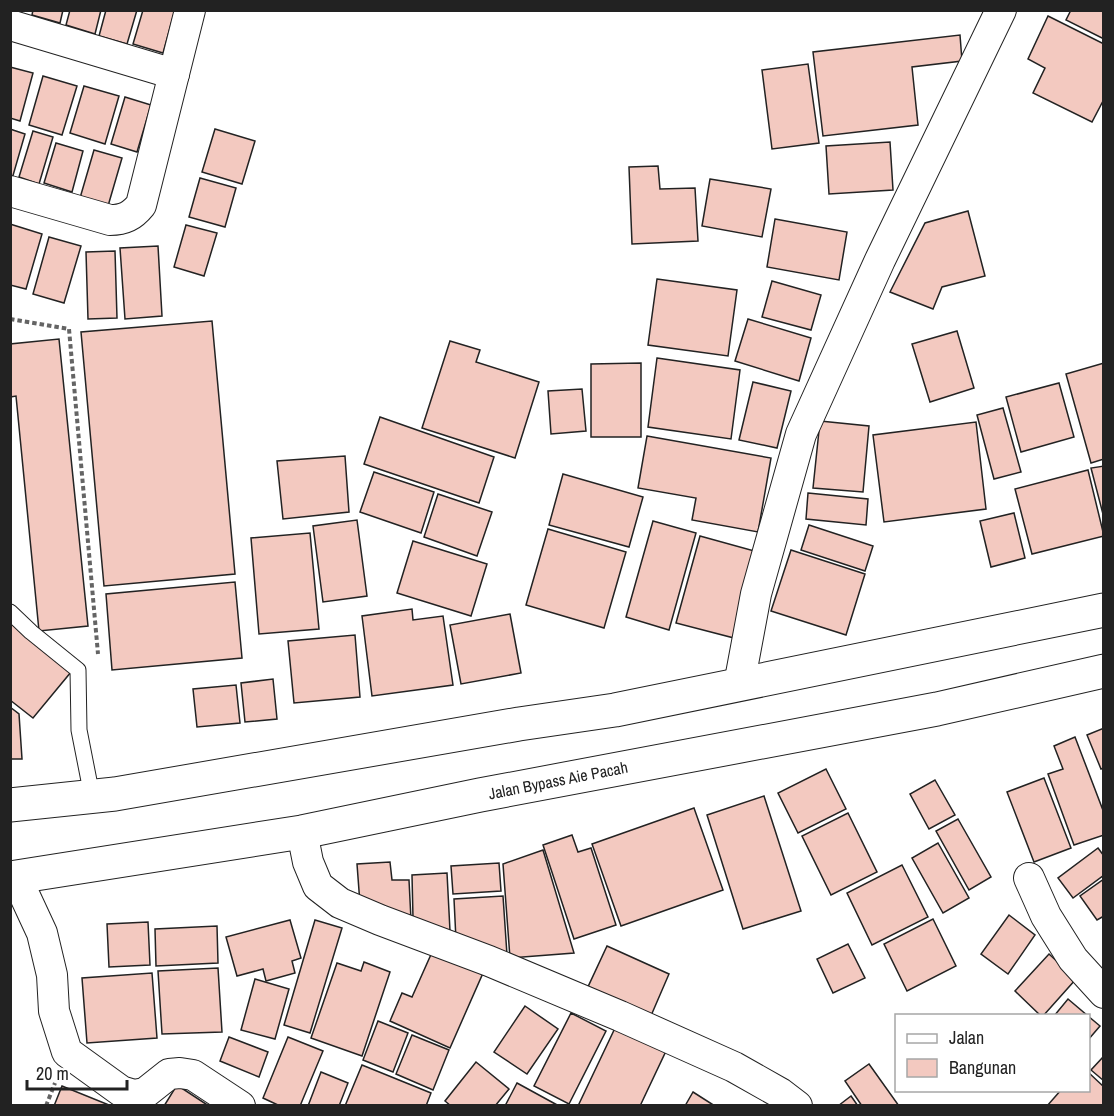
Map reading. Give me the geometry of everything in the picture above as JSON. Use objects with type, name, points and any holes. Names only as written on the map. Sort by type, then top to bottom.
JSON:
[{"type":"highway","points":[[10,805],[115,794],[519,724],[615,710],[1104,610]]},
{"type":"highway","name":"Jalan Bypass Aie Pacah","points":[[12,874],[302,832],[515,788],[937,710],[1104,671]]},
{"type":"street","points":[[10,191],[110,220],[121,220],[134,213],[141,205],[190,10]]},
{"type":"street","points":[[739,685],[756,594],[801,434],[880,260],[1001,10]]},
{"type":"street","points":[[10,25],[174,74]]},
{"type":"street","points":[[302,832],[308,862],[318,886],[340,903],[489,961],[620,1016],[734,1067],[798,1106]]},
{"type":"street","points":[[12,874],[42,933],[52,975],[54,1011],[67,1052],[121,1091],[134,1095],[145,1093],[169,1074],[180,1073],[193,1076],[240,1106]]},
{"type":"street","points":[[1029,878],[1046,916],[1073,959],[1104,993]]},
{"type":"lane","points":[[10,612],[78,670],[79,730],[92,796]]},
{"type":"path","points":[[10,319],[69,329],[98,659]]},
{"type":"building","points":[[33,10],[63,10],[60,23],[32,15]]},
{"type":"building","points":[[70,10],[101,10],[95,34],[66,25]]},
{"type":"building","points":[[106,10],[137,10],[127,44],[99,36]]},
{"type":"building","points":[[143,10],[175,10],[163,53],[133,44]]},
{"type":"building","points":[[1071,10],[1104,10],[1104,39],[1066,20]]},
{"type":"building","points":[[1048,16],[1104,44],[1104,99],[1092,122],[1033,93],[1045,68],[1028,59]]},
{"type":"building","points":[[960,35],[962,61],[912,67],[918,125],[823,136],[813,52]]},
{"type":"building","points":[[808,64],[819,143],[772,149],[762,70]]},
{"type":"building","points":[[10,67],[33,73],[20,121],[10,118]]},
{"type":"building","points":[[43,76],[77,86],[62,135],[29,125]]},
{"type":"building","points":[[84,86],[119,96],[105,144],[70,133]]},
{"type":"building","points":[[125,97],[151,105],[137,152],[111,144]]},
{"type":"building","points":[[10,129],[25,134],[12,179],[10,178]]},
{"type":"building","points":[[215,129],[255,141],[242,184],[202,172]]},
{"type":"building","points":[[33,131],[53,137],[39,184],[19,177]]},
{"type":"building","points":[[890,142],[893,190],[829,194],[826,146]]},
{"type":"building","points":[[56,143],[83,151],[72,192],[44,183]]},
{"type":"building","points":[[94,150],[122,158],[108,206],[80,198]]},
{"type":"building","points":[[658,166],[660,189],[695,188],[698,241],[632,244],[629,167]]},
{"type":"building","points":[[200,178],[236,188],[225,227],[189,217]]},
{"type":"building","points":[[710,179],[771,189],[762,237],[702,226]]},
{"type":"building","points":[[968,211],[985,276],[942,287],[933,309],[890,292],[925,223]]},
{"type":"building","points":[[775,219],[847,232],[839,280],[767,267]]},
{"type":"building","points":[[10,224],[42,234],[26,289],[10,285]]},
{"type":"building","points":[[186,225],[217,233],[204,276],[174,267]]},
{"type":"building","points":[[49,237],[81,246],[64,303],[33,294]]},
{"type":"building","points":[[158,246],[162,316],[125,319],[120,248]]},
{"type":"building","points":[[115,251],[117,318],[88,319],[86,252]]},
{"type":"building","points":[[657,279],[737,290],[728,356],[648,345]]},
{"type":"building","points":[[772,281],[821,295],[811,330],[762,317]]},
{"type":"building","points":[[748,319],[811,338],[799,381],[735,361]]},
{"type":"building","points":[[212,321],[235,574],[104,586],[81,332]]},
{"type":"building","points":[[957,331],[974,388],[930,402],[912,344]]},
{"type":"building","points":[[59,339],[88,626],[39,631],[16,396],[10,397],[10,344]]},
{"type":"building","points":[[450,341],[480,350],[476,362],[539,382],[515,458],[422,428]]},
{"type":"building","points":[[657,358],[740,370],[731,439],[648,427]]},
{"type":"building","points":[[641,363],[641,437],[591,437],[591,364]]},
{"type":"building","points":[[1104,363],[1104,459],[1091,463],[1066,374]]},
{"type":"building","points":[[753,382],[791,391],[777,448],[739,440]]},
{"type":"building","points":[[1059,383],[1074,437],[1021,452],[1006,397]]},
{"type":"building","points":[[582,389],[586,431],[551,434],[548,391]]},
{"type":"building","points":[[1003,408],[1021,472],[994,479],[977,415]]},
{"type":"building","points":[[380,417],[494,457],[479,503],[364,464]]},
{"type":"building","points":[[820,421],[869,426],[863,492],[813,488]]},
{"type":"building","points":[[976,422],[986,509],[884,522],[873,435]]},
{"type":"building","points":[[647,436],[771,458],[758,532],[692,520],[696,498],[638,488]]},
{"type":"building","points":[[345,456],[349,512],[283,519],[277,461]]},
{"type":"building","points":[[1104,466],[1104,518],[1091,468]]},
{"type":"building","points":[[1088,470],[1104,536],[1032,554],[1015,489]]},
{"type":"building","points":[[374,472],[434,492],[421,533],[360,512]]},
{"type":"building","points":[[563,474],[643,497],[629,547],[549,525]]},
{"type":"building","points":[[808,493],[868,499],[866,525],[806,519]]},
{"type":"building","points":[[438,494],[492,512],[477,556],[424,537]]},
{"type":"building","points":[[1014,513],[1025,558],[991,567],[980,521]]},
{"type":"building","points":[[357,520],[367,596],[323,602],[313,526]]},
{"type":"building","points":[[653,521],[696,533],[669,630],[626,617]]},
{"type":"building","points":[[809,525],[873,546],[865,571],[801,550]]},
{"type":"building","points":[[548,529],[626,552],[604,628],[526,605]]},
{"type":"building","points":[[310,533],[319,629],[259,634],[251,538]]},
{"type":"building","points":[[700,536],[758,552],[734,638],[676,623]]},
{"type":"building","points":[[413,541],[487,564],[471,616],[397,593]]},
{"type":"building","points":[[791,550],[865,574],[846,635],[771,611]]},
{"type":"building","points":[[235,582],[242,658],[112,670],[106,594]]},
{"type":"building","points":[[412,609],[413,620],[443,616],[453,685],[372,696],[362,616]]},
{"type":"building","points":[[510,614],[521,673],[461,684],[450,625]]},
{"type":"building","points":[[10,622],[71,672],[33,718],[10,700]]},
{"type":"building","points":[[355,635],[360,697],[294,703],[288,641]]},
{"type":"building","points":[[273,679],[277,719],[245,722],[241,683]]},
{"type":"building","points":[[236,685],[240,723],[197,727],[193,689]]},
{"type":"building","points":[[10,707],[19,714],[22,759],[10,759]]},
{"type":"building","points":[[1104,728],[1104,768],[1101,769],[1087,735]]},
{"type":"building","points":[[1075,737],[1104,813],[1104,835],[1074,845],[1048,774],[1063,769],[1054,746]]},
{"type":"building","points":[[826,769],[846,809],[798,833],[778,793]]},
{"type":"building","points":[[1044,778],[1071,848],[1034,862],[1007,792]]},
{"type":"building","points":[[935,780],[955,815],[929,829],[910,794]]},
{"type":"building","points":[[764,796],[801,911],[743,929],[707,815]]},
{"type":"building","points":[[694,808],[723,890],[621,926],[592,844]]},
{"type":"building","points":[[848,813],[877,872],[831,895],[802,836]]},
{"type":"building","points":[[958,819],[991,877],[969,890],[936,831]]},
{"type":"building","points":[[572,835],[578,852],[591,848],[616,925],[574,939],[543,845]]},
{"type":"building","points":[[938,843],[969,898],[943,913],[912,858]]},
{"type":"building","points":[[1098,848],[1104,856],[1104,875],[1073,898],[1058,878]]},
{"type":"building","points":[[543,850],[574,953],[510,958],[503,864]]},
{"type":"building","points":[[390,862],[392,880],[409,880],[411,920],[360,904],[357,864]]},
{"type":"building","points":[[499,863],[501,891],[453,894],[451,866]]},
{"type":"building","points":[[902,865],[928,917],[872,945],[847,893]]},
{"type":"building","points":[[447,873],[450,931],[413,918],[412,875]]},
{"type":"building","points":[[1104,879],[1104,916],[1097,920],[1080,896]]},
{"type":"building","points":[[503,896],[507,955],[456,940],[454,899]]},
{"type":"building","points":[[1009,915],[1035,935],[1008,974],[981,954]]},
{"type":"building","points":[[933,919],[956,966],[907,991],[884,944]]},
{"type":"building","points":[[290,920],[301,958],[292,961],[295,973],[266,981],[263,969],[237,976],[226,937]]},
{"type":"building","points":[[315,920],[342,928],[310,1033],[284,1025]]},
{"type":"building","points":[[148,922],[150,965],[109,967],[107,924]]},
{"type":"building","points":[[217,926],[218,963],[156,966],[155,929]]},
{"type":"building","points":[[848,944],[865,978],[833,993],[817,959]]},
{"type":"building","points":[[607,946],[669,974],[650,1018],[587,989]]},
{"type":"building","points":[[433,950],[483,973],[450,1048],[390,1021],[402,993],[412,997]]},
{"type":"building","points":[[1049,954],[1076,979],[1045,1014],[1039,1014],[1015,991]]},
{"type":"building","points":[[364,962],[390,972],[362,1056],[311,1038],[337,963],[361,971]]},
{"type":"building","points":[[218,968],[222,1032],[162,1034],[158,971]]},
{"type":"building","points":[[152,973],[157,1038],[87,1043],[82,978]]},
{"type":"building","points":[[255,979],[289,989],[275,1039],[241,1030]]},
{"type":"building","points":[[1068,999],[1086,1014],[1056,1014]]},
{"type":"building","points":[[525,1006],[558,1029],[527,1074],[494,1052]]},
{"type":"building","points":[[571,1013],[606,1031],[569,1104],[534,1086]]},
{"type":"building","points":[[1090,1018],[1100,1026],[1090,1038]]},
{"type":"building","points":[[378,1021],[408,1033],[393,1072],[363,1060]]},
{"type":"building","points":[[616,1026],[666,1051],[640,1106],[578,1106]]},
{"type":"building","points":[[412,1035],[449,1050],[433,1090],[396,1074]]},
{"type":"building","points":[[229,1037],[268,1052],[259,1077],[220,1061]]},
{"type":"building","points":[[288,1037],[323,1051],[300,1106],[280,1106],[263,1098]]},
{"type":"building","points":[[1104,1056],[1104,1081],[1091,1070]]},
{"type":"building","points":[[476,1062],[509,1089],[495,1106],[451,1106],[445,1101]]},
{"type":"building","points":[[869,1064],[899,1106],[862,1106],[845,1081]]},
{"type":"building","points":[[362,1065],[431,1093],[426,1106],[345,1106]]},
{"type":"building","points":[[321,1072],[348,1083],[339,1106],[308,1106]]},
{"type":"building","points":[[1090,1074],[1104,1087],[1104,1106],[1047,1106],[1059,1092],[1090,1092]]},
{"type":"building","points":[[517,1083],[559,1106],[505,1106]]},
{"type":"building","points":[[177,1085],[209,1106],[164,1106]]},
{"type":"building","points":[[62,1086],[109,1105],[109,1106],[54,1106]]},
{"type":"building","points":[[693,1092],[715,1106],[685,1106]]},
{"type":"building","points":[[851,1096],[858,1106],[838,1106]]}]
